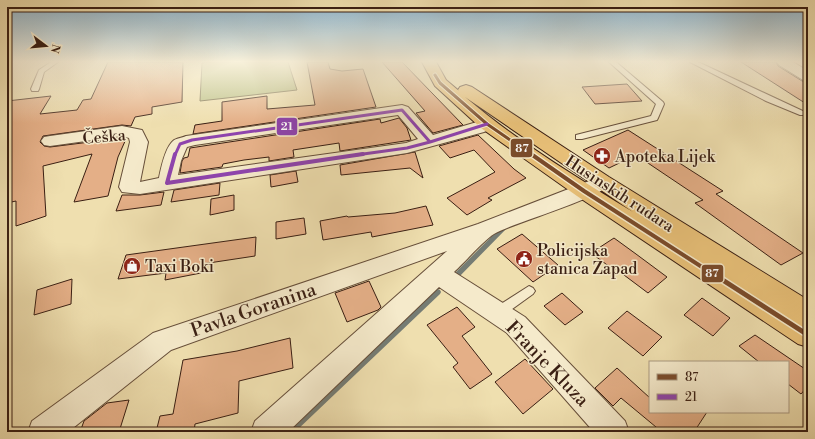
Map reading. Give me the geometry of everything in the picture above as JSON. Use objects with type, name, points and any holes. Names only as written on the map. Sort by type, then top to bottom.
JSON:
[{"type":"main road","name":"Husinskih rudara","points":[[440,82],[487,124],[808,314]]},
{"type":"main road","name":"Husinskih rudara","points":[[456,82],[593,187],[808,335]]},
{"type":"street","points":[[167,183],[172,161],[180,144],[192,140],[402,110],[430,142]]},
{"type":"street","name":"Češka","points":[[50,141],[122,131],[136,134],[139,142],[129,187],[140,188],[407,148],[487,124]]},
{"type":"street","name":"Pavla Goranina","points":[[43,432],[162,341],[486,229],[593,187]]},
{"type":"street","name":"Pavla Goranina","points":[[266,432],[486,229]]},
{"type":"street","name":"Franje Kluza","points":[[437,273],[516,325],[614,432]]},
{"type":"lane","points":[[35,88],[37,82]]},
{"type":"lane","points":[[579,137],[654,118],[660,104],[635,82]]},
{"type":"lane","points":[[738,82],[769,99],[803,113]]},
{"type":"lane","points":[[497,313],[530,291]]},
{"type":"green space","points":[[201,82],[295,82],[297,90],[200,101]]},
{"type":"building","points":[[99,82],[182,82],[182,102],[152,107],[152,114],[135,117],[131,126],[122,125],[43,136],[40,142],[44,146],[50,147],[122,138],[126,139],[118,157],[108,196],[74,202],[92,154],[43,166],[46,216],[16,226],[16,201],[7,203],[7,101],[51,96],[40,114],[77,110],[83,100],[91,99]]},
{"type":"building","points":[[311,82],[368,82],[376,107],[193,134],[195,125],[222,121],[222,102],[267,96],[267,109],[315,105]]},
{"type":"building","points":[[400,82],[422,82],[463,125],[433,133],[416,113],[425,111]]},
{"type":"building","points":[[773,82],[808,82],[808,105]]},
{"type":"building","points":[[627,84],[642,101],[595,104],[582,87]]},
{"type":"building","points":[[399,118],[407,128],[411,140],[340,151],[339,143],[293,150],[294,157],[269,161],[269,157],[244,160],[223,164],[222,167],[180,173],[182,161],[184,158],[188,157],[190,148],[380,119],[381,123]]},
{"type":"building","points":[[628,130],[723,191],[716,194],[803,253],[781,265],[695,203],[703,200],[636,155],[609,168],[583,150]]},
{"type":"building","points":[[478,135],[514,169],[526,178],[488,198],[492,200],[467,215],[447,198],[495,172],[474,150],[450,158],[439,146]]},
{"type":"building","points":[[415,152],[423,178],[410,168],[341,175],[340,165]]},
{"type":"building","points":[[296,171],[298,182],[271,187],[270,175]]},
{"type":"building","points":[[220,183],[219,195],[171,202],[174,190]]},
{"type":"building","points":[[164,192],[161,205],[116,211],[122,195],[140,195]]},
{"type":"building","points":[[234,195],[234,210],[210,215],[211,199]]},
{"type":"building","points":[[426,206],[433,225],[372,237],[371,232],[323,240],[320,221],[347,216],[395,213]]},
{"type":"building","points":[[304,218],[306,234],[276,239],[276,222]]},
{"type":"building","points":[[522,234],[558,265],[533,282],[497,249]]},
{"type":"building","points":[[256,237],[255,256],[202,264],[201,273],[165,280],[166,273],[118,279],[126,255]]},
{"type":"building","points":[[614,238],[667,277],[648,293],[616,269],[614,270],[591,253]]},
{"type":"building","points":[[72,279],[71,304],[34,315],[37,290]]},
{"type":"building","points":[[369,281],[381,307],[378,310],[347,322],[335,293]]},
{"type":"building","points":[[562,293],[583,312],[565,325],[544,306]]},
{"type":"building","points":[[702,298],[730,318],[713,336],[684,315]]},
{"type":"building","points":[[457,307],[475,327],[462,336],[492,374],[470,389],[453,367],[458,363],[427,325]]},
{"type":"building","points":[[627,311],[662,337],[643,356],[608,328]]},
{"type":"building","points":[[755,335],[808,371],[808,386],[801,394],[789,385],[789,361],[758,361],[739,346]]},
{"type":"building","points":[[290,338],[293,368],[239,381],[238,413],[195,424],[194,432],[156,432],[160,416],[173,414],[183,360],[237,351]]},
{"type":"building","points":[[525,359],[553,389],[523,414],[495,382]]},
{"type":"building","points":[[617,368],[649,397],[649,413],[706,413],[694,432],[662,432],[621,398],[613,406],[595,388]]},
{"type":"building","points":[[129,400],[119,432],[80,432],[84,421],[107,403]]},
{"type":"waterway","points":[[454,278],[505,227]]},
{"type":"waterway","points":[[289,432],[438,292]]},
{"type":"transit line","name":"87","points":[[440,82],[487,124],[584,191],[808,335]]},
{"type":"transit line","name":"21","points":[[430,142],[402,110],[192,140],[180,144],[172,161],[167,183],[407,148],[478,128],[487,124]]},
{"type":"place","name":"Apoteka Lijek","points":[[602,156]]},
{"type":"place","name":"Policijska stanica Zapad","points":[[524,259]]},
{"type":"place","name":"Taxi Boki","points":[[132,266]]}]
